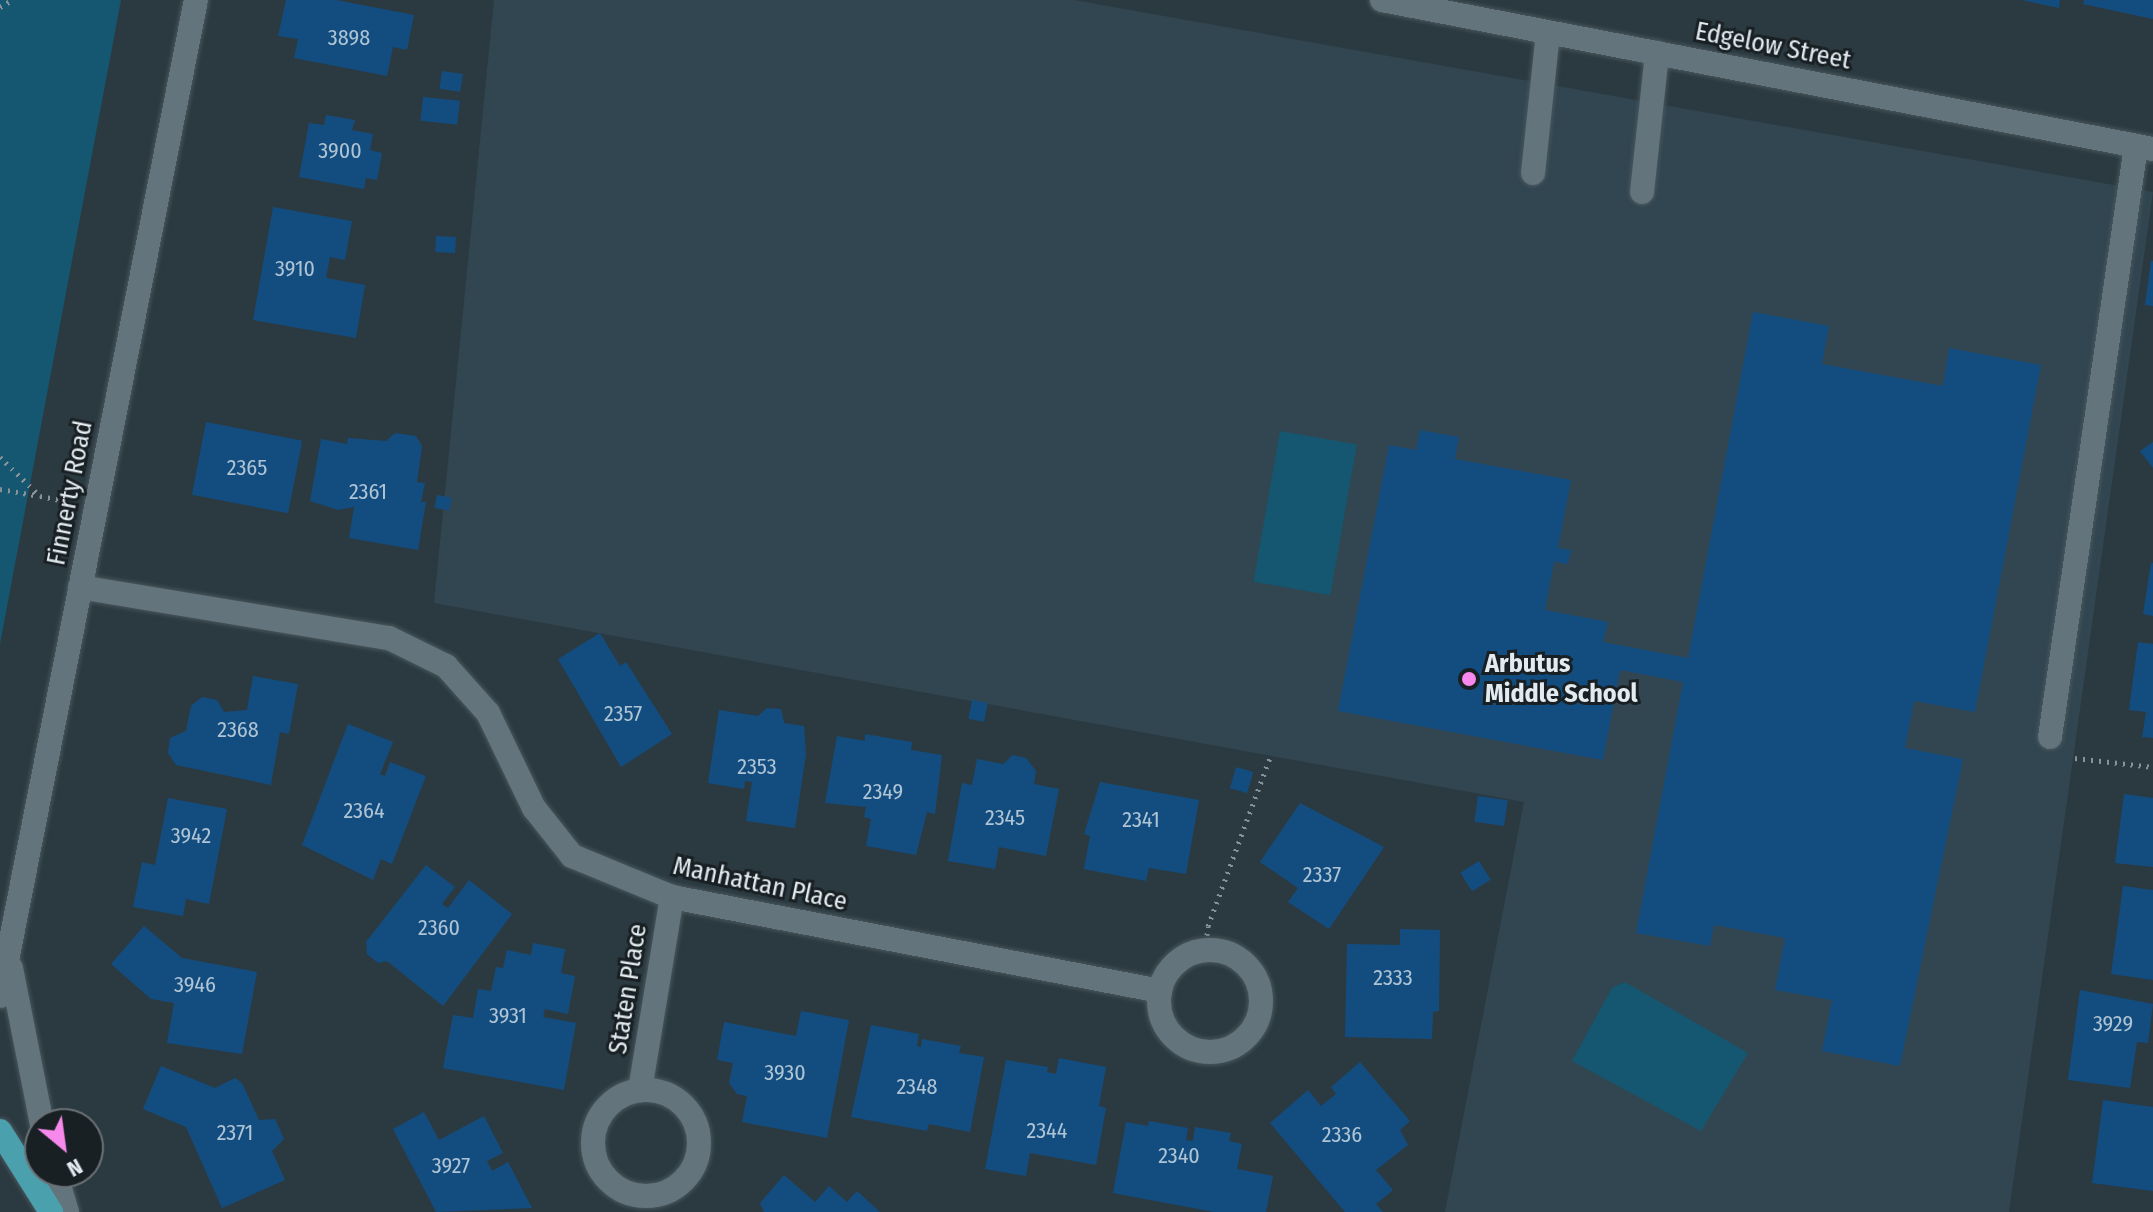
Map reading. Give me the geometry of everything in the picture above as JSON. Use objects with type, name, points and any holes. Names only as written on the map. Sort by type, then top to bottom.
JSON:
[{"type":"main road","points":[[0,1131],[51,1212]]},
{"type":"street","name":"Finnerty Road","points":[[0,996],[196,0]]},
{"type":"street","name":"Edgelow Street","points":[[1382,0],[2144,147]]},
{"type":"street","points":[[1533,173],[1548,33]]},
{"type":"street","points":[[1642,192],[1657,53]]},
{"type":"street","points":[[2050,737],[2144,147]]},
{"type":"street","name":"Manhattan Place","points":[[80,587],[389,638],[446,666],[488,713],[534,808],[572,856],[672,897],[1160,991]]},
{"type":"street","name":"Staten Place","points":[[640,1090],[672,897]]},
{"type":"street","points":[[1205,951],[1238,958],[1259,985],[1259,1018],[1238,1045],[1205,1052],[1189,1048],[1164,1025],[1160,991],[1176,963],[1205,951]]},
{"type":"street","points":[[9,958],[39,1108]]},
{"type":"street","name":"Staten Place","points":[[640,1090],[657,1091],[681,1103],[696,1124],[699,1141],[689,1174],[661,1194],[643,1196],[611,1183],[594,1153],[594,1136],[609,1105],[640,1090]]},
{"type":"street","points":[[60,1188],[67,1212]]},
{"type":"path","points":[[0,7],[12,0]]},
{"type":"path","points":[[0,457],[40,496]]},
{"type":"path","points":[[0,489],[95,507]]},
{"type":"path","points":[[2050,737],[2075,758],[2153,767]]},
{"type":"path","points":[[1205,951],[1208,926],[1271,755]]},
{"type":"shaded area","points":[[0,0],[121,0],[0,644]]},
{"type":"shaded area","name":"Arbutus Middle School","points":[[494,0],[1074,0],[2153,192],[2009,1212],[1445,1212],[1524,802],[434,603]]},
{"type":"shaded area","points":[[1280,431],[1357,445],[1330,595],[1253,582]]},
{"type":"shaded area","points":[[1625,982],[1748,1053],[1701,1131],[1572,1061],[1612,988]]},
{"type":"building","points":[[286,0],[336,0],[414,15],[407,50],[393,47],[387,76],[294,58],[298,39],[278,36]]},
{"type":"building","points":[[2022,0],[2060,0],[2059,8]]},
{"type":"building","points":[[2084,0],[2153,0],[2153,19],[2083,4]]},
{"type":"building","points":[[442,71],[463,74],[460,92],[439,89]]},
{"type":"building","points":[[423,97],[460,101],[457,125],[420,121]]},
{"type":"building","points":[[326,115],[355,120],[352,130],[373,134],[370,150],[382,153],[377,180],[366,178],[364,189],[299,177],[309,123],[324,125]]},
{"type":"building","points":[[273,207],[352,221],[345,260],[330,257],[326,278],[365,285],[356,338],[253,320]]},
{"type":"building","points":[[436,236],[456,237],[455,253],[435,252]]},
{"type":"building","points":[[2153,261],[2153,306],[2145,305]]},
{"type":"building","points":[[1753,312],[1829,326],[1822,364],[1943,386],[1949,348],[2041,365],[1975,712],[1914,701],[1905,748],[1963,759],[1900,1066],[1822,1051],[1832,1000],[1775,990],[1785,938],[1714,925],[1710,946],[1636,933],[1683,682],[1620,670],[1603,760],[1338,711],[1389,445],[1416,450],[1420,430],[1459,437],[1455,459],[1571,480],[1558,548],[1571,550],[1568,564],[1554,562],[1545,610],[1608,622],[1603,642],[1688,658]]},
{"type":"building","points":[[206,422],[302,441],[288,513],[192,495]]},
{"type":"building","points":[[395,433],[416,436],[422,446],[417,482],[425,483],[421,502],[426,502],[418,550],[349,538],[354,507],[338,510],[310,501],[321,439],[347,444],[348,438],[386,441]]},
{"type":"building","points":[[2153,442],[2153,468],[2140,451]]},
{"type":"building","points":[[437,495],[452,498],[449,511],[435,508]]},
{"type":"building","points":[[2153,563],[2153,616],[2143,614]]},
{"type":"building","points":[[600,633],[620,666],[626,662],[672,734],[621,767],[558,659]]},
{"type":"building","points":[[2138,642],[2153,644],[2153,738],[2142,737],[2146,712],[2129,710]]},
{"type":"building","points":[[253,676],[298,684],[289,734],[280,732],[271,785],[176,765],[168,753],[170,738],[186,731],[191,706],[202,697],[217,700],[224,712],[247,710]]},
{"type":"building","points":[[972,700],[988,703],[984,722],[968,719]]},
{"type":"building","points":[[767,708],[781,709],[784,723],[804,726],[806,754],[795,828],[746,821],[752,782],[745,781],[744,789],[708,783],[719,710],[758,716]]},
{"type":"building","points":[[348,724],[393,742],[380,774],[385,776],[390,762],[426,776],[392,864],[381,859],[373,880],[302,845]]},
{"type":"building","points":[[865,734],[912,742],[911,750],[942,755],[935,814],[927,812],[916,855],[866,846],[871,819],[864,817],[866,807],[825,803],[837,736],[865,741]]},
{"type":"building","points":[[1013,755],[1026,758],[1036,771],[1034,784],[1059,789],[1046,856],[999,847],[995,869],[948,861],[962,783],[972,785],[977,759],[1003,764]]},
{"type":"building","points":[[1236,767],[1253,772],[1247,793],[1230,788]]},
{"type":"building","points":[[1100,782],[1199,800],[1186,874],[1149,868],[1146,881],[1084,869],[1090,836],[1084,834]]},
{"type":"building","points":[[2124,794],[2153,798],[2153,867],[2115,863]]},
{"type":"building","points":[[1478,796],[1508,800],[1504,826],[1474,822]]},
{"type":"building","points":[[168,798],[227,809],[209,904],[186,899],[183,916],[133,907],[142,862],[155,865]]},
{"type":"building","points":[[1300,803],[1384,847],[1329,929],[1288,902],[1298,888],[1260,862]]},
{"type":"building","points":[[1479,861],[1491,880],[1472,891],[1460,873]]},
{"type":"building","points":[[426,865],[455,887],[442,904],[448,908],[469,880],[512,914],[443,1006],[387,961],[378,963],[367,954],[366,942]]},
{"type":"building","points":[[2123,886],[2153,890],[2153,980],[2111,974]]},
{"type":"building","points":[[144,926],[182,958],[257,972],[242,1054],[167,1043],[174,1003],[151,999],[111,964]]},
{"type":"building","points":[[1400,929],[1440,930],[1439,1011],[1433,1012],[1432,1039],[1345,1037],[1347,944],[1400,945]]},
{"type":"building","points":[[533,943],[565,949],[561,973],[575,976],[568,1014],[545,1009],[543,1017],[576,1023],[564,1090],[443,1068],[453,1015],[473,1018],[478,989],[491,991],[496,967],[503,968],[507,950],[531,955]]},
{"type":"building","points":[[2080,990],[2153,1004],[2148,1043],[2137,1042],[2130,1088],[2068,1080]]},
{"type":"building","points":[[801,1011],[849,1020],[827,1138],[742,1122],[747,1096],[737,1094],[729,1083],[733,1063],[717,1060],[724,1022],[796,1036]]},
{"type":"building","points":[[871,1025],[919,1034],[917,1046],[921,1047],[922,1039],[961,1046],[959,1053],[984,1057],[970,1132],[929,1124],[927,1131],[851,1117]]},
{"type":"building","points":[[1059,1058],[1106,1067],[1099,1106],[1106,1108],[1096,1165],[1030,1153],[1026,1176],[985,1169],[1006,1060],[1048,1067],[1047,1072],[1056,1074]]},
{"type":"building","points":[[1360,1062],[1410,1121],[1400,1130],[1408,1145],[1376,1170],[1393,1190],[1376,1204],[1383,1212],[1345,1212],[1270,1123],[1308,1090],[1321,1106],[1336,1094],[1331,1087]]},
{"type":"building","points":[[161,1066],[215,1088],[235,1078],[242,1083],[259,1120],[275,1119],[284,1139],[272,1151],[285,1180],[222,1208],[186,1127],[143,1109]]},
{"type":"building","points":[[2103,1100],[2153,1107],[2153,1191],[2092,1183]]},
{"type":"building","points":[[424,1112],[439,1140],[484,1116],[503,1153],[487,1161],[492,1171],[508,1162],[532,1208],[436,1212],[393,1129]]},
{"type":"building","points":[[1149,1121],[1188,1128],[1186,1140],[1193,1141],[1195,1127],[1231,1133],[1229,1141],[1242,1144],[1237,1169],[1273,1176],[1266,1212],[1214,1212],[1113,1193],[1126,1122],[1148,1126]]},
{"type":"building","points":[[784,1175],[815,1202],[829,1186],[847,1202],[857,1191],[880,1212],[764,1212],[760,1203]]},
{"type":"place","name":"Arbutus Middle School","points":[[1469,679]]}]
